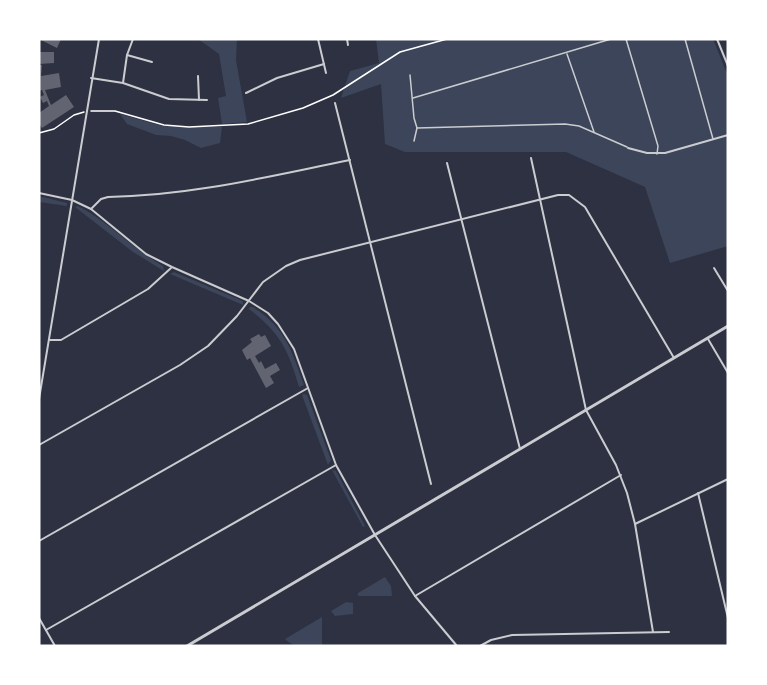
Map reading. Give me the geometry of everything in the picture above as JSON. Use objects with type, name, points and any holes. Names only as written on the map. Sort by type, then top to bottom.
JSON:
[{"type":"street","points":[[39,399],[99,39]]},
{"type":"street","points":[[123,83],[127,55],[133,39]]},
{"type":"street","points":[[318,39],[326,73]]},
{"type":"street","points":[[347,39],[348,45]]},
{"type":"street","points":[[717,39],[728,66]]},
{"type":"street","points":[[127,55],[152,62]]},
{"type":"street","points":[[246,93],[277,78],[324,64]]},
{"type":"street","points":[[198,76],[199,100]]},
{"type":"street","points":[[92,78],[123,83],[169,99],[207,100]]},
{"type":"street","points":[[335,104],[431,484]]},
{"type":"street","points":[[628,148],[657,154],[728,135]]},
{"type":"street","points":[[531,158],[586,410],[621,476],[634,524],[652,632]]},
{"type":"street","points":[[91,209],[101,199],[108,197],[168,195],[350,160]]},
{"type":"street","points":[[447,163],[520,449]]},
{"type":"street","points":[[39,193],[72,200],[91,209],[146,254],[249,301],[268,313],[286,334],[336,465],[375,535],[415,596],[457,646]]},
{"type":"street","points":[[39,445],[180,366],[208,346],[237,316],[263,282],[286,266],[300,260],[558,195],[569,195],[585,207],[674,358]]},
{"type":"street","points":[[49,340],[61,340],[139,295],[172,267]]},
{"type":"street","points":[[714,268],[728,291]]},
{"type":"street","points":[[187,646],[728,326]]},
{"type":"street","points":[[708,338],[728,373]]},
{"type":"street","points":[[39,541],[308,388]]},
{"type":"street","points":[[46,630],[336,465]]},
{"type":"street","points":[[415,596],[621,476]]},
{"type":"street","points":[[634,524],[728,479]]},
{"type":"street","points":[[698,493],[728,618]]},
{"type":"street","points":[[39,618],[55,646]]},
{"type":"street","points":[[480,646],[512,634],[669,632]]},
{"type":"lane","points":[[412,99],[611,39]]},
{"type":"lane","points":[[626,39],[658,146],[657,154]]},
{"type":"lane","points":[[685,39],[713,139]]},
{"type":"lane","points":[[566,53],[594,133]]},
{"type":"lane","points":[[410,75],[417,128],[414,141]]},
{"type":"lane","points":[[417,128],[553,123],[579,126],[628,148]]},
{"type":"path","points":[[39,133],[60,125],[79,112],[87,111],[115,111],[164,125],[189,127],[248,124],[303,108],[333,96],[399,52],[447,39]]},
{"type":"shaded area","points":[[198,39],[237,39],[236,60],[247,122],[222,124],[218,98],[226,96],[219,54]]},
{"type":"shaded area","points":[[376,39],[713,39],[728,76],[728,246],[670,263],[645,187],[566,152],[405,152],[385,144],[381,84],[341,98],[350,71],[379,63]]},
{"type":"shaded area","points":[[120,114],[163,126],[222,127],[220,143],[201,148],[185,140],[156,135],[127,124]]},
{"type":"shaded area","points":[[39,196],[67,203],[67,206],[39,202]]},
{"type":"shaded area","points":[[78,206],[163,266],[164,271],[133,252],[75,207]]},
{"type":"shaded area","points":[[174,272],[243,301],[243,305],[170,274]]},
{"type":"shaded area","points":[[250,307],[264,315],[280,332],[291,351],[304,385],[299,387],[287,352],[276,334],[249,309]]},
{"type":"shaded area","points":[[302,395],[307,395],[331,460],[328,465]]},
{"type":"shaded area","points":[[332,470],[336,471],[365,526],[363,527]]},
{"type":"shaded area","points":[[385,577],[391,586],[392,596],[358,596],[358,593]]},
{"type":"shaded area","points":[[346,602],[353,603],[353,614],[335,616],[331,611]]},
{"type":"shaded area","points":[[322,617],[322,646],[297,646],[285,639]]},
{"type":"building","points":[[39,39],[61,39],[57,48]]},
{"type":"building","points":[[39,52],[54,52],[54,63],[39,64]]},
{"type":"building","points":[[39,65],[42,65],[41,76],[59,73],[61,87],[45,90],[51,105],[66,95],[74,107],[42,128],[39,123],[39,113],[49,106],[47,101],[43,103],[40,97],[44,95],[42,90],[39,91]]},
{"type":"building","points":[[259,334],[261,337],[265,335],[271,346],[255,356],[259,363],[261,361],[265,369],[276,363],[280,370],[270,376],[274,383],[266,388],[250,358],[247,360],[242,350],[252,342],[250,339]]}]
